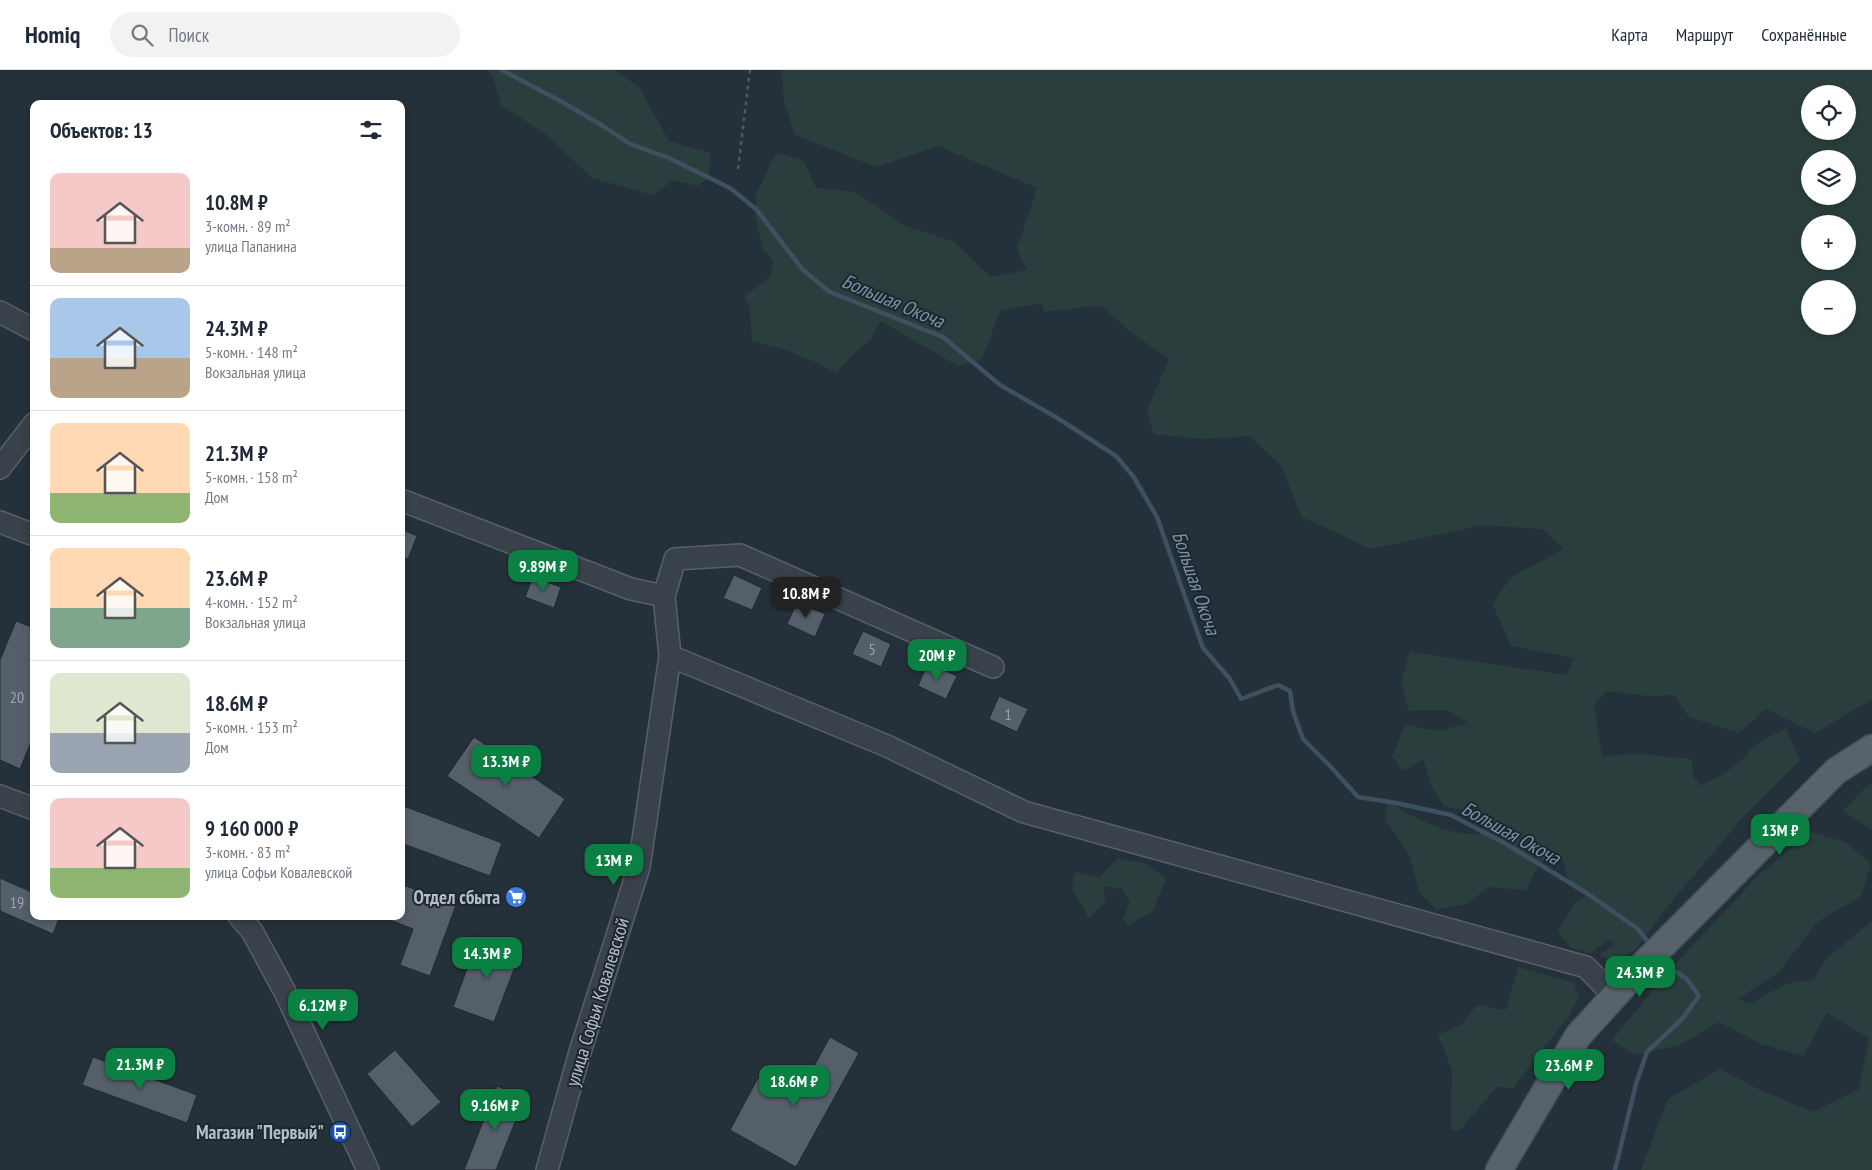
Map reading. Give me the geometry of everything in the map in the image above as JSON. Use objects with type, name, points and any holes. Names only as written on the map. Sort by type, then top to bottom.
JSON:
[{"type":"main road","points":[[1499,1170],[1578,1036],[1636,972],[1836,771],[1872,748]]},
{"type":"street","points":[[0,312],[30,328]]},
{"type":"street","points":[[0,468],[30,429]]},
{"type":"street","points":[[405,502],[631,589],[664,596],[675,559],[740,555],[993,667]]},
{"type":"street","points":[[0,522],[30,533]]},
{"type":"street","name":"улица Софьи Ковалевской","points":[[547,1170],[580,1052],[639,867],[670,656],[664,596]]},
{"type":"street","points":[[670,656],[887,746],[1024,812],[1586,967],[1614,996]]},
{"type":"street","points":[[0,796],[30,807]]},
{"type":"street","points":[[242,920],[252,931],[285,992],[368,1170]]},
{"type":"path","points":[[738,169],[750,70]]},
{"type":"green space","points":[[486,70],[614,70],[639,87],[669,141],[710,153],[709,178],[697,186],[673,180],[653,195],[592,178],[544,133],[501,105],[492,74]]},
{"type":"green space","points":[[782,70],[1872,70],[1872,699],[1815,733],[1766,709],[1739,733],[1689,717],[1674,695],[1649,696],[1607,691],[1594,705],[1602,756],[1639,754],[1692,759],[1693,776],[1701,786],[1725,773],[1744,758],[1755,745],[1786,728],[1800,760],[1746,814],[1672,901],[1635,950],[1614,963],[1600,955],[1615,943],[1609,939],[1591,953],[1571,948],[1557,931],[1575,903],[1588,894],[1568,881],[1564,862],[1547,859],[1539,864],[1526,890],[1488,887],[1467,904],[1436,909],[1419,892],[1409,854],[1386,820],[1387,801],[1434,826],[1446,830],[1472,834],[1485,833],[1479,812],[1445,807],[1432,788],[1423,759],[1402,771],[1392,756],[1405,725],[1440,731],[1468,723],[1448,710],[1409,711],[1401,681],[1410,652],[1567,675],[1574,658],[1511,646],[1493,605],[1510,578],[1563,549],[1543,529],[1482,525],[1371,549],[1302,517],[1281,466],[1250,436],[1202,439],[1154,434],[1147,410],[1169,359],[1129,331],[1101,305],[1045,312],[1041,303],[1000,311],[982,359],[958,366],[881,321],[870,340],[854,353],[836,373],[816,362],[795,354],[752,341],[750,309],[745,296],[770,277],[774,261],[763,250],[756,219],[756,195],[776,153],[803,160],[816,188],[855,192],[905,226],[955,242],[990,277],[1027,270],[1017,249],[1037,188],[938,146],[877,167],[795,135],[784,102]]},
{"type":"green space","points":[[1872,784],[1872,830],[1843,811],[1864,789]]},
{"type":"green space","points":[[1810,832],[1845,842],[1871,864],[1861,896],[1817,922],[1779,972],[1738,999],[1750,1004],[1786,984],[1814,979],[1827,958],[1872,921],[1872,1170],[1641,1170],[1668,1099],[1720,1069],[1760,1090],[1813,1112],[1859,1089],[1869,1038],[1827,1013],[1803,1056],[1761,1044],[1719,1022],[1679,1045],[1635,1055],[1612,1040],[1666,974],[1758,876]]},
{"type":"green space","points":[[1118,858],[1147,864],[1166,879],[1152,912],[1128,925],[1123,919],[1130,902],[1122,889],[1103,886],[1106,901],[1089,918],[1072,889],[1075,872],[1100,877]]},
{"type":"green space","points":[[1518,967],[1574,983],[1579,998],[1570,1014],[1513,1088],[1497,1087],[1459,1131],[1451,1129],[1452,1070],[1438,1035],[1462,1024],[1477,1005],[1506,1010]]},
{"type":"building","points":[[405,531],[417,536],[408,559],[405,558]]},
{"type":"building","points":[[734,575],[762,588],[752,610],[723,598]]},
{"type":"building","points":[[533,577],[561,587],[554,608],[525,597]]},
{"type":"building","points":[[797,602],[825,614],[815,637],[787,624]]},
{"type":"building","points":[[16,621],[30,626],[30,745],[20,769],[0,760],[0,660]]},
{"type":"building","points":[[863,631],[891,644],[881,667],[852,654]]},
{"type":"building","points":[[928,663],[957,676],[946,699],[918,686]]},
{"type":"building","points":[[999,696],[1028,709],[1017,732],[989,719]]},
{"type":"building","points":[[474,737],[565,799],[539,838],[447,776]]},
{"type":"building","points":[[405,807],[502,843],[490,876],[405,844]]},
{"type":"building","points":[[0,878],[30,891],[30,920],[58,920],[53,934],[0,911]]},
{"type":"building","points":[[405,886],[456,905],[430,976],[400,965],[413,929],[390,920],[405,920]]},
{"type":"building","points":[[479,936],[521,951],[494,1022],[453,1007]]},
{"type":"building","points":[[830,1037],[859,1053],[796,1167],[730,1130],[758,1078],[796,1099]]},
{"type":"building","points":[[395,1050],[441,1102],[412,1127],[367,1074]]},
{"type":"building","points":[[93,1057],[197,1095],[187,1123],[82,1085]]},
{"type":"building","points":[[497,1086],[525,1097],[496,1170],[464,1170]]},
{"type":"waterway","name":"Большая Окоча","points":[[502,70],[564,103],[630,144],[669,158],[730,188],[756,209],[803,270],[830,292],[943,337],[1000,385],[1059,419],[1116,456],[1133,476],[1157,517],[1203,648],[1230,679],[1241,699],[1278,685],[1290,691],[1293,711],[1303,739],[1358,797],[1451,815],[1506,844],[1588,894],[1638,929],[1651,946]]},
{"type":"waterway","name":"Большая Окоча","points":[[1615,1170],[1636,1084],[1647,1052],[1682,1019],[1699,996],[1686,978],[1671,969],[1661,957]]},
{"type":"place","name":"Отдел сбыта","points":[[516,897]]},
{"type":"place","name":"Магазин \"Первый\"","points":[[340,1132]]}]
